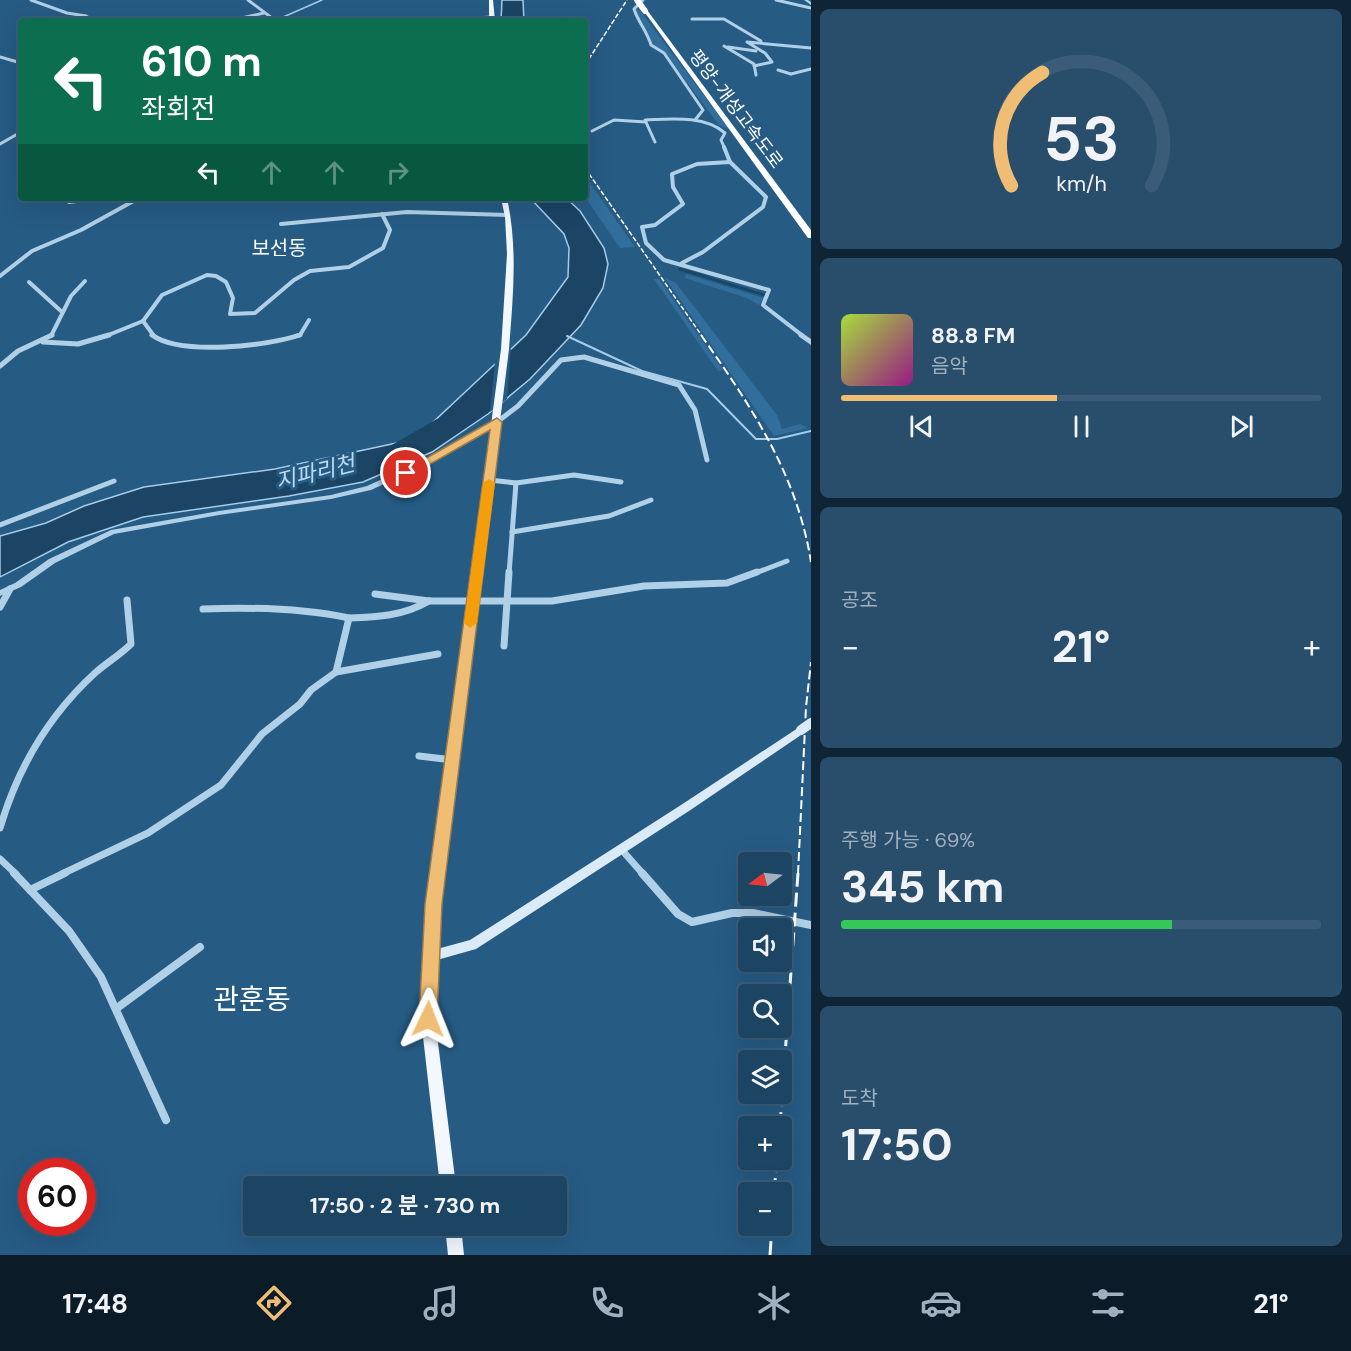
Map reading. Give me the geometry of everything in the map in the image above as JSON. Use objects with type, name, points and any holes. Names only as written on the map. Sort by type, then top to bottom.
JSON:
[{"type":"highway","name":"평양-개성고속도로","points":[[636,0],[648,11],[811,223]]},
{"type":"highway","name":"평양-개성고속도로","points":[[643,0],[648,11],[811,236]]},
{"type":"main road","points":[[491,0],[492,18]]},
{"type":"main road","points":[[447,1176],[428,1019],[430,956],[434,904],[505,349],[512,260],[505,201]]},
{"type":"main road","points":[[430,956],[472,945],[811,723]]},
{"type":"main road","points":[[454,1236],[456,1255]]},
{"type":"street","points":[[31,0],[47,3],[65,13],[83,14],[89,18]]},
{"type":"street","points":[[248,0],[273,18]]},
{"type":"street","points":[[643,0],[634,9],[637,19],[647,31],[651,45],[664,53],[703,110],[695,120]]},
{"type":"street","points":[[776,0],[811,6]]},
{"type":"street","points":[[806,0],[811,6]]},
{"type":"street","points":[[242,18],[264,13]]},
{"type":"street","points":[[692,19],[724,19],[762,41],[792,48],[811,48]]},
{"type":"street","points":[[754,66],[772,62],[760,51],[746,43],[762,41]]},
{"type":"street","points":[[756,75],[754,66],[724,46],[760,51]]},
{"type":"street","points":[[737,54],[749,50]]},
{"type":"street","points":[[0,57],[18,62]]},
{"type":"street","points":[[778,70],[791,74],[811,69]]},
{"type":"street","points":[[592,131],[614,120],[646,122],[645,120],[695,120],[724,131],[721,142],[730,162],[760,189],[766,197],[765,205],[703,252],[682,263]]},
{"type":"street","points":[[646,122],[654,142]]},
{"type":"street","points":[[0,144],[18,134]]},
{"type":"street","points":[[730,162],[698,164],[672,174],[673,187],[683,204],[654,225],[641,229],[646,245],[670,262],[682,263],[769,290],[763,305],[811,342]]},
{"type":"street","points":[[69,202],[77,201]]},
{"type":"street","points":[[0,276],[32,251],[81,230],[134,201]]},
{"type":"street","points":[[42,342],[61,345],[87,343],[126,325],[143,321],[162,295],[207,275],[216,276],[226,282],[233,298],[230,314],[255,313],[304,274],[318,269],[349,267],[383,248],[390,230],[382,214]]},
{"type":"street","points":[[281,224],[382,214],[508,215]]},
{"type":"street","points":[[0,366],[18,351],[42,342],[52,335],[63,312],[85,280]]},
{"type":"street","points":[[29,282],[63,312]]},
{"type":"street","points":[[143,321],[152,335],[161,341],[224,348],[272,342],[300,335],[309,320]]},
{"type":"street","points":[[0,593],[10,589],[52,561],[113,532],[219,513],[331,498],[369,488],[435,458],[465,438],[497,422],[518,406],[561,360],[584,357],[679,385],[691,402],[706,460]]},
{"type":"street","points":[[489,480],[516,483],[574,475],[621,482]]},
{"type":"street","points":[[0,525],[114,481]]},
{"type":"street","points":[[504,646],[516,483]]},
{"type":"street","points":[[512,532],[609,516],[651,500]]},
{"type":"street","points":[[375,594],[429,601],[507,603],[552,601],[601,591],[644,586],[727,584],[788,561]]},
{"type":"street","points":[[0,607],[10,589]]},
{"type":"street","points":[[0,828],[19,768],[33,745],[66,702],[131,644],[128,600]]},
{"type":"street","points":[[203,609],[255,607],[268,610],[316,611],[349,618],[389,616],[411,611],[429,601]]},
{"type":"street","points":[[336,672],[349,618]]},
{"type":"street","points":[[30,890],[148,832],[221,785],[262,734],[300,704],[311,690],[336,672],[438,654]]},
{"type":"street","points":[[419,756],[453,760]]},
{"type":"street","points":[[621,849],[678,914],[692,922],[732,913],[753,913],[811,925]]},
{"type":"street","points":[[0,859],[61,922],[89,957],[117,1008],[166,1120]]},
{"type":"street","points":[[117,1008],[200,947]]},
{"type":"shaded area","points":[[638,8],[730,130],[719,125],[667,56],[652,44],[637,14],[636,9]]},
{"type":"shaded area","points":[[588,180],[635,247],[620,248],[588,201]]},
{"type":"shaded area","points":[[686,274],[764,298],[759,305],[747,298],[685,278]]},
{"type":"shaded area","points":[[665,278],[676,283],[777,415],[782,429],[800,424],[808,428],[774,436]]},
{"type":"shaded area","points":[[654,279],[659,279],[723,370],[718,371]]},
{"type":"water","points":[[502,0],[523,0],[524,18],[501,18]]},
{"type":"water","points":[[533,201],[569,201],[580,211],[604,248],[608,264],[603,288],[581,325],[530,379],[488,414],[432,452],[363,482],[289,496],[143,517],[68,542],[0,577],[0,536],[46,523],[84,506],[144,487],[275,469],[415,439],[526,335],[568,277],[569,248],[564,234]]},
{"type":"pier","points":[[511,348],[507,399],[490,412],[495,362]]},
{"type":"waterway","points":[[281,18],[322,0]]},
{"type":"waterway","points":[[680,269],[765,295]]},
{"type":"waterway","points":[[567,336],[642,371],[707,389],[756,439],[777,439],[811,431]]},
{"type":"waterway","name":"지파리천","points":[[394,449],[437,423]]},
{"type":"railway","points":[[588,60],[627,0]]},
{"type":"railway","points":[[588,172],[702,336]]},
{"type":"railway","points":[[701,335],[770,442],[795,499],[811,562]]},
{"type":"railway","points":[[798,874],[806,707],[811,662]]},
{"type":"railway","points":[[781,1116],[798,873]]},
{"type":"railway","points":[[775,1182],[776,1170]]},
{"type":"railway","points":[[770,1255],[771,1236]]},
{"type":"slow traffic","points":[[470,623],[489,483]]},
{"type":"district","name":"보선동","points":[[279,248]]},
{"type":"district","name":"관훈동","points":[[252,999]]},
{"type":"route","points":[[406,473],[497,422],[434,904],[428,1019]]}]
